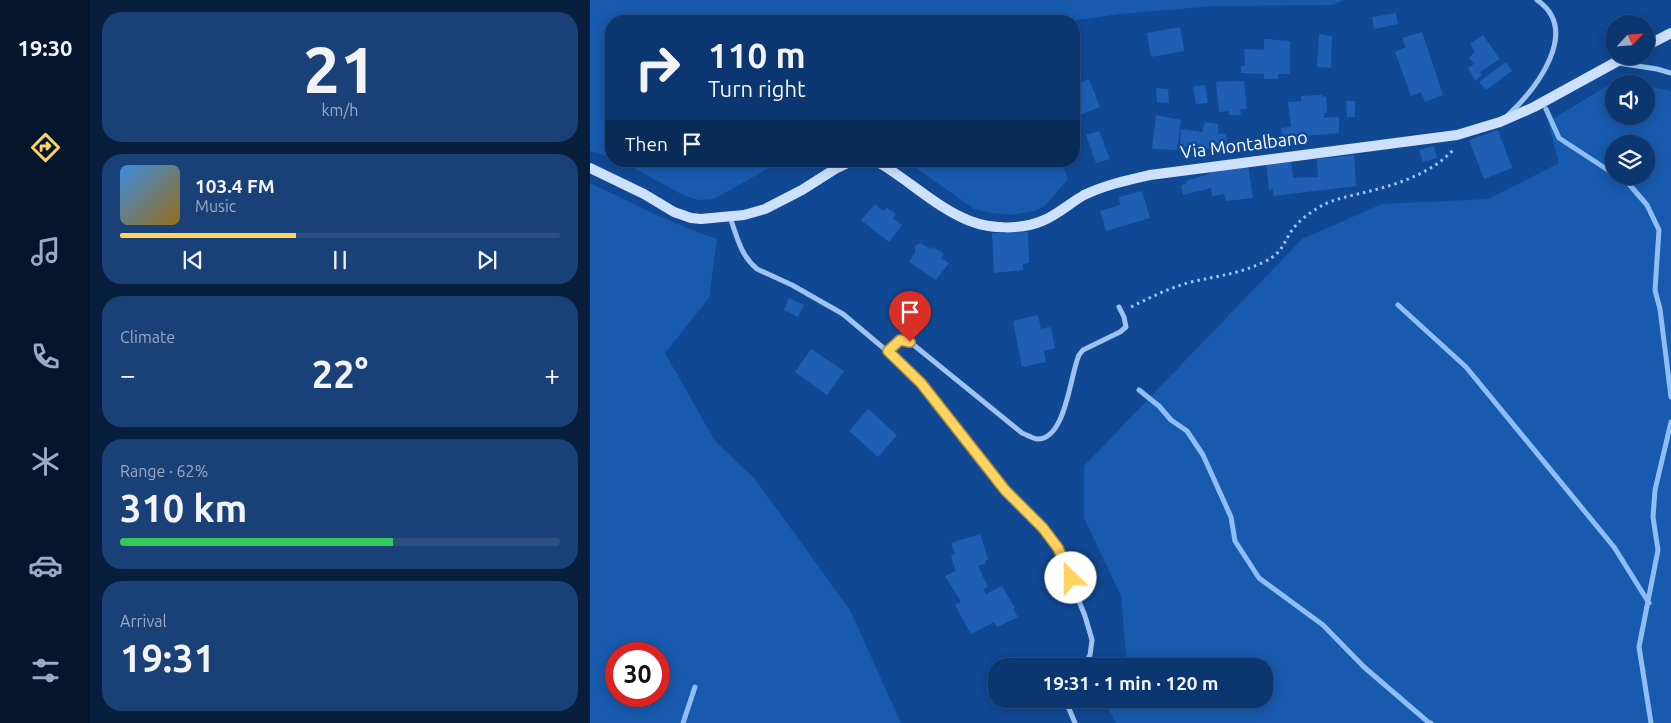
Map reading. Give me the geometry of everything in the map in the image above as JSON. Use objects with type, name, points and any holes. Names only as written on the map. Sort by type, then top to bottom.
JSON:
[{"type":"street","points":[[1500,122],[1521,103],[1544,72],[1554,49],[1555,30],[1552,17],[1544,5],[1536,0]]},
{"type":"street","points":[[1655,41],[1671,33]]},
{"type":"street","name":"Via Montalbano","points":[[885,167],[946,208],[971,221],[992,226],[1026,226],[1042,221],[1084,195],[1105,187],[1150,175],[1457,135],[1500,122],[1534,107],[1610,65]]},
{"type":"street","points":[[1633,65],[1671,73]]},
{"type":"street","points":[[590,168],[682,215],[701,219],[744,215],[765,209],[802,190],[839,167]]},
{"type":"street","points":[[730,217],[742,252],[752,265],[843,314],[888,351],[921,383],[1005,490],[1043,528],[1058,548],[1080,601],[1092,640],[1088,658]]},
{"type":"street","points":[[888,351],[900,340],[910,342],[1022,433],[1036,439],[1044,438],[1051,434],[1060,421],[1079,355],[1083,350],[1120,332],[1126,327],[1120,310]]},
{"type":"street","points":[[1069,708],[1075,723]]},
{"type":"path","points":[[1120,310],[1162,291],[1191,282],[1237,273],[1264,262],[1277,255],[1297,223],[1322,205],[1397,184],[1422,173],[1457,146],[1457,135]]},
{"type":"shaded area","points":[[590,0],[1344,0],[1333,5],[1215,6],[1120,14],[1080,20],[1080,15],[605,15],[605,155],[590,151]]},
{"type":"shaded area","points":[[1605,87],[1605,125],[1655,125],[1655,88],[1671,91],[1671,723],[1116,723],[1108,708],[1273,708],[1273,658],[1126,658],[1121,596],[1084,518],[1084,466],[1302,239],[1382,204],[1488,199],[1559,163],[1548,122]]},
{"type":"shaded area","points":[[632,167],[770,167],[714,199],[698,200],[683,195]]},
{"type":"shaded area","points":[[914,167],[1063,167],[1068,179],[1045,206],[1034,211],[1011,215],[974,209]]},
{"type":"shaded area","points":[[590,183],[637,206],[717,239],[709,298],[665,353],[715,441],[755,479],[850,610],[901,723],[590,723]]},
{"type":"building","points":[[1396,13],[1398,24],[1374,29],[1372,17]]},
{"type":"building","points":[[1180,27],[1184,51],[1151,57],[1147,33]]},
{"type":"building","points":[[1422,32],[1443,95],[1425,102],[1421,92],[1411,96],[1395,52],[1406,47],[1402,38]]},
{"type":"building","points":[[1319,34],[1332,36],[1331,68],[1317,67]]},
{"type":"building","points":[[1483,35],[1500,59],[1480,72],[1482,75],[1475,81],[1468,68],[1474,64],[1469,58],[1475,52],[1470,44]]},
{"type":"building","points":[[1264,39],[1290,41],[1290,74],[1278,74],[1278,79],[1264,79],[1264,74],[1241,73],[1241,66],[1245,66],[1244,49],[1264,50]]},
{"type":"building","points":[[1506,62],[1512,71],[1486,90],[1479,82]]},
{"type":"building","points":[[1089,79],[1100,107],[1080,115],[1080,83]]},
{"type":"building","points":[[1244,81],[1247,109],[1240,109],[1241,115],[1229,115],[1229,111],[1219,112],[1216,82]]},
{"type":"building","points":[[1205,85],[1208,103],[1196,104],[1193,86]]},
{"type":"building","points":[[1156,88],[1168,89],[1169,103],[1157,102]]},
{"type":"building","points":[[1322,95],[1322,97],[1326,96],[1327,113],[1324,113],[1324,118],[1339,117],[1339,133],[1283,139],[1281,128],[1291,127],[1288,102],[1301,101],[1301,96]]},
{"type":"building","points":[[1346,101],[1355,101],[1355,117],[1347,117]]},
{"type":"building","points":[[1156,115],[1181,120],[1177,150],[1152,149]]},
{"type":"building","points":[[1205,122],[1218,124],[1218,134],[1226,134],[1227,147],[1214,149],[1180,147],[1181,129],[1202,132]]},
{"type":"building","points":[[1498,130],[1512,168],[1484,179],[1469,140]]},
{"type":"building","points":[[1099,131],[1110,159],[1096,163],[1086,135]]},
{"type":"building","points":[[1434,146],[1437,158],[1423,162],[1419,150]]},
{"type":"building","points":[[1354,155],[1356,186],[1273,196],[1273,189],[1269,190],[1266,162],[1291,160],[1293,178],[1318,177],[1317,159]]},
{"type":"building","points":[[1248,164],[1253,198],[1226,201],[1224,194],[1212,196],[1211,188],[1183,195],[1181,185],[1186,184],[1186,181],[1209,174],[1209,172]]},
{"type":"building","points":[[1142,191],[1150,218],[1106,231],[1100,211],[1120,205],[1119,197]]},
{"type":"building","points":[[875,204],[883,211],[887,208],[896,214],[893,218],[902,225],[889,242],[861,220]]},
{"type":"building","points":[[1028,232],[1029,263],[1023,264],[1023,270],[994,273],[992,233]]},
{"type":"building","points":[[920,243],[931,249],[934,247],[944,254],[941,258],[949,263],[936,280],[909,262],[915,253],[915,246]]},
{"type":"building","points":[[789,298],[804,305],[798,317],[784,310]]},
{"type":"building","points":[[1038,315],[1041,329],[1051,327],[1055,348],[1044,351],[1046,362],[1022,367],[1013,321]]},
{"type":"building","points":[[811,349],[844,371],[827,395],[795,372]]},
{"type":"building","points":[[868,409],[897,435],[878,457],[849,431]]},
{"type":"building","points":[[980,534],[988,559],[985,561],[986,563],[978,566],[988,587],[983,589],[986,594],[1002,586],[1018,617],[997,627],[994,622],[971,634],[955,605],[961,602],[945,576],[956,571],[951,556],[955,554],[951,543]]},
{"type":"waterway","points":[[1546,109],[1559,138],[1605,168]]},
{"type":"waterway","points":[[1630,185],[1647,205],[1659,230],[1655,290],[1660,309],[1671,397]]},
{"type":"waterway","points":[[1398,305],[1466,367],[1614,547],[1649,603]]},
{"type":"waterway","points":[[1139,390],[1159,406],[1171,420],[1187,431],[1203,455],[1231,517],[1235,541],[1259,578],[1323,625],[1364,667],[1431,723]]},
{"type":"waterway","points":[[1651,723],[1639,647],[1658,550],[1653,517],[1655,490],[1671,422]]},
{"type":"waterway","points":[[683,723],[695,687]]},
{"type":"route","points":[[910,342],[900,340],[888,351],[921,383],[1005,490],[1043,528],[1058,548],[1071,578]]}]
